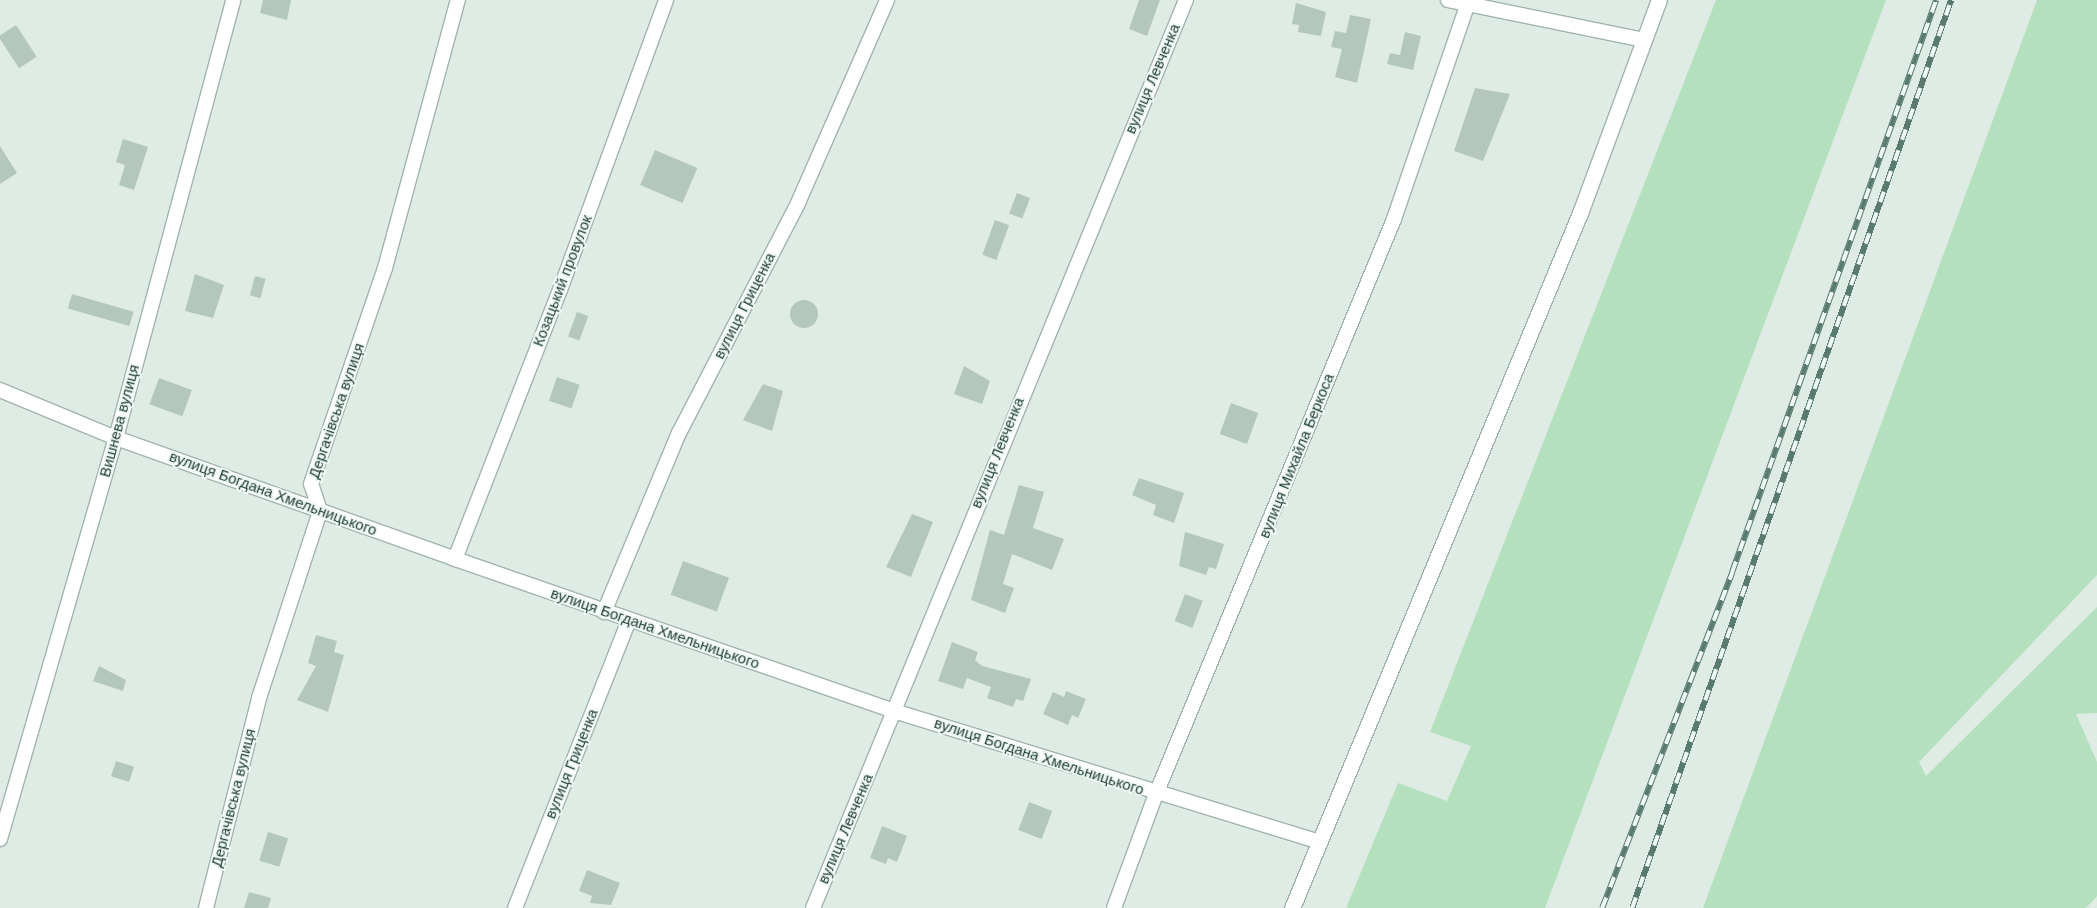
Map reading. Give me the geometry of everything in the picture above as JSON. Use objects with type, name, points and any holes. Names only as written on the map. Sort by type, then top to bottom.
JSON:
[{"type":"main road","points":[[1292,908],[1580,213],[1659,0]]},
{"type":"street","name":"Вишнева вулиця","points":[[0,839],[116,438],[233,0]]},
{"type":"street","name":"Дергачівська вулиця","points":[[206,908],[259,698],[320,511],[311,484],[385,268],[458,0]]},
{"type":"street","name":"Козацький провулок","points":[[455,559],[560,290],[666,0]]},
{"type":"street","name":"вулиця Гриценка","points":[[604,612],[679,433],[798,203],[887,0]]},
{"type":"street","name":"вулиця Левченка","points":[[813,908],[1186,0]]},
{"type":"street","points":[[1448,0],[1469,2],[1644,40]]},
{"type":"street","name":"вулиця Михайла Беркоса","points":[[1114,908],[1156,794],[1394,219],[1469,2]]},
{"type":"street","name":"вулиця Богдана Хмельницького","points":[[0,390],[116,438],[604,612],[894,711],[1156,794],[1319,842]]},
{"type":"street","name":"вулиця Гриценка","points":[[515,908],[629,620]]},
{"type":"green space","points":[[1716,0],[1886,0],[1545,908],[1346,908],[1398,783],[1447,801],[1471,746],[1430,732]]},
{"type":"green space","points":[[2037,0],[2097,0],[2097,575],[1919,762],[1926,776],[2097,607],[2097,713],[2076,714],[2097,762],[2097,896],[2086,908],[1703,908]]},
{"type":"building","points":[[263,0],[291,0],[287,20],[260,13]]},
{"type":"building","points":[[1139,0],[1160,0],[1147,36],[1129,29]]},
{"type":"building","points":[[1296,3],[1326,12],[1321,36],[1298,32],[1299,25],[1292,24]]},
{"type":"building","points":[[1350,15],[1371,19],[1357,83],[1335,77],[1342,49],[1331,47],[1335,31],[1346,33]]},
{"type":"building","points":[[16,25],[37,57],[19,68],[0,39],[0,35]]},
{"type":"building","points":[[1405,32],[1421,36],[1413,70],[1387,64],[1390,53],[1400,55]]},
{"type":"building","points":[[1475,88],[1510,94],[1483,161],[1454,151]]},
{"type":"building","points":[[123,139],[148,147],[134,190],[119,185],[125,165],[116,162]]},
{"type":"building","points":[[0,146],[17,173],[0,184]]},
{"type":"building","points":[[655,150],[697,168],[682,203],[640,185]]},
{"type":"building","points":[[1017,193],[1030,198],[1022,219],[1009,214]]},
{"type":"building","points":[[995,220],[1009,225],[996,260],[982,255]]},
{"type":"building","points":[[195,274],[224,285],[213,318],[185,311]]},
{"type":"building","points":[[255,276],[266,279],[260,298],[250,295]]},
{"type":"building","points":[[72,294],[134,312],[129,326],[68,308]]},
{"type":"building","points":[[804,300],[814,304],[818,314],[814,324],[804,328],[794,324],[790,314],[794,304]]},
{"type":"building","points":[[577,312],[588,316],[579,341],[568,336]]},
{"type":"building","points":[[964,366],[990,381],[982,404],[954,394]]},
{"type":"building","points":[[557,377],[580,385],[572,408],[549,401]]},
{"type":"building","points":[[159,378],[192,390],[182,416],[149,404]]},
{"type":"building","points":[[763,384],[783,391],[772,431],[743,420]]},
{"type":"building","points":[[1231,403],[1258,413],[1247,444],[1220,434]]},
{"type":"building","points":[[1139,478],[1184,493],[1174,523],[1153,515],[1156,505],[1132,495]]},
{"type":"building","points":[[1019,485],[1044,492],[1033,528],[1064,539],[1052,570],[1012,554],[1003,584],[1014,588],[1005,613],[971,600],[990,530],[1004,535]]},
{"type":"building","points":[[912,514],[933,522],[911,577],[886,567]]},
{"type":"building","points":[[1185,532],[1224,544],[1216,569],[1209,567],[1206,575],[1179,566]]},
{"type":"building","points":[[683,561],[729,578],[717,612],[671,595]]},
{"type":"building","points":[[1185,594],[1203,601],[1192,628],[1175,621]]},
{"type":"building","points":[[316,635],[337,641],[334,652],[344,655],[328,712],[297,700],[316,666],[308,663]]},
{"type":"building","points":[[952,642],[978,652],[975,660],[982,666],[1031,679],[1023,701],[1016,699],[1013,707],[987,698],[991,687],[967,678],[963,689],[938,681]]},
{"type":"building","points":[[99,666],[126,680],[123,691],[93,681]]},
{"type":"building","points":[[1066,691],[1086,699],[1078,718],[1072,715],[1068,725],[1043,714],[1053,692],[1064,697]]},
{"type":"building","points":[[116,761],[134,767],[129,782],[111,776]]},
{"type":"building","points":[[1029,802],[1052,811],[1042,839],[1018,830]]},
{"type":"building","points":[[882,826],[907,836],[897,862],[888,858],[886,864],[870,858]]},
{"type":"building","points":[[268,832],[288,838],[279,867],[259,861]]},
{"type":"building","points":[[587,870],[620,883],[611,905],[590,903],[592,896],[579,891]]},
{"type":"building","points":[[249,892],[271,898],[268,908],[244,908]]},
{"type":"railway","points":[[1602,908],[1732,572],[1936,0]]},
{"type":"railway","points":[[1632,908],[1951,0]]}]
